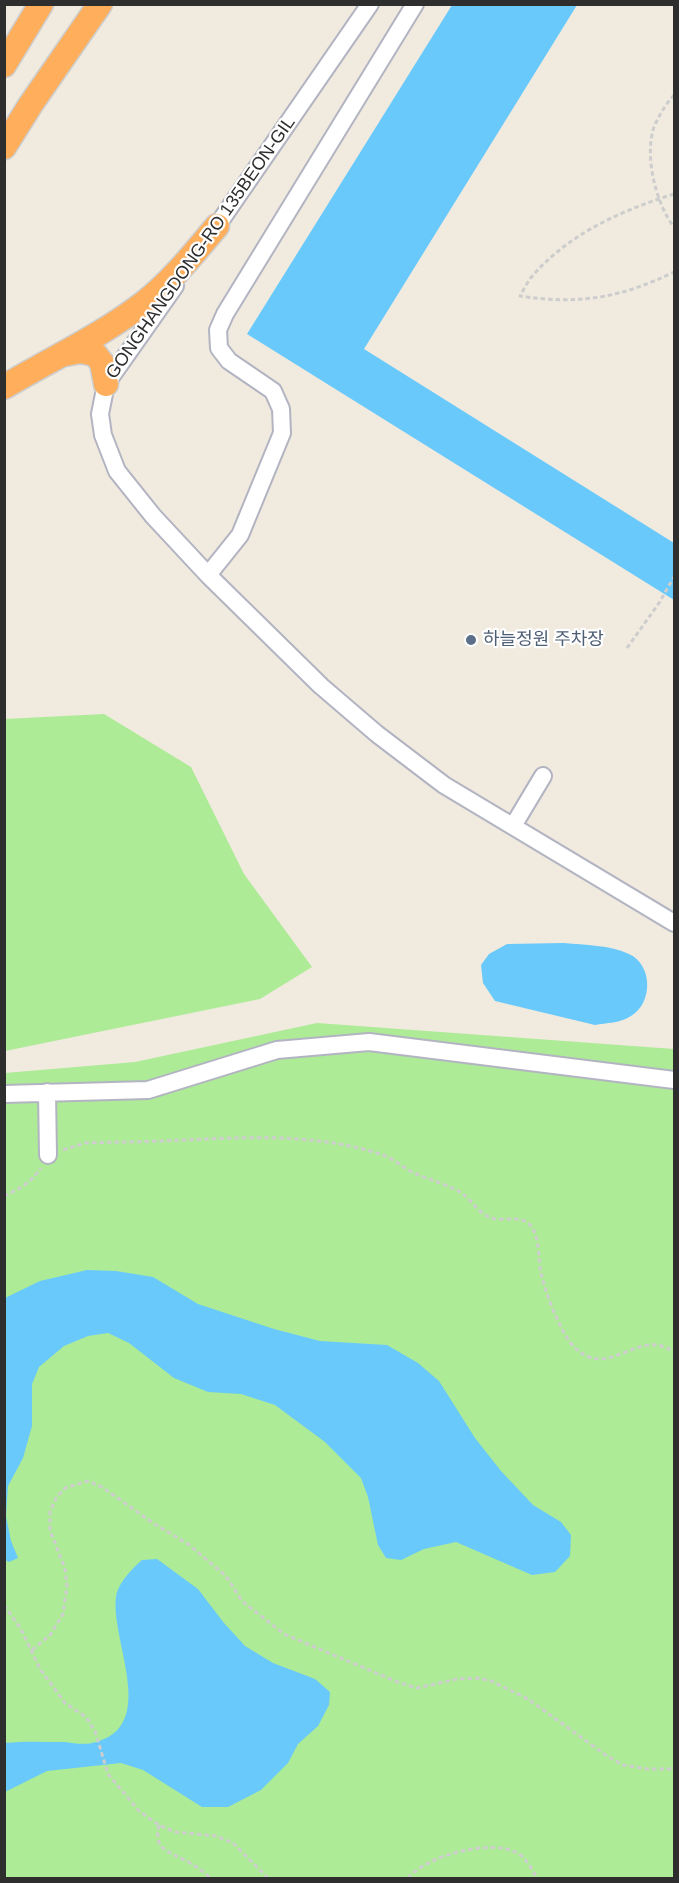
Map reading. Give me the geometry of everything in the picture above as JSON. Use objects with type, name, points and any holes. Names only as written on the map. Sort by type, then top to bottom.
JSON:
[{"type":"highway","points":[[4,52],[22,4]]},
{"type":"highway","points":[[4,65],[41,4]]},
{"type":"highway","points":[[4,147],[100,4]]},
{"type":"highway","points":[[4,387],[103,331],[144,303],[177,272],[217,225]]},
{"type":"highway","points":[[60,355],[81,351],[95,354],[102,363],[106,384]]},
{"type":"street","name":"GONGHANGDONG-RO 135BEON-GIL","points":[[370,4],[106,384],[100,414],[103,435],[117,471],[153,516],[321,686],[377,734],[444,785],[675,923]]},
{"type":"street","points":[[208,574],[240,535],[282,433],[281,409],[273,391],[229,361],[219,348],[218,330],[225,314],[415,4]]},
{"type":"street","points":[[513,826],[543,776]]},
{"type":"street","points":[[4,1094],[148,1090],[277,1050],[369,1042],[675,1080]]},
{"type":"street","points":[[47,1092],[48,1155]]},
{"type":"path","points":[[675,95],[661,112],[654,129],[652,163],[653,179],[659,198],[675,227]]},
{"type":"path","points":[[675,194],[603,220],[564,247],[534,273],[520,296],[549,301],[577,301],[643,288],[675,272]]},
{"type":"path","points":[[627,648],[675,577]]},
{"type":"path","points":[[4,1197],[20,1190],[34,1178],[48,1155],[85,1143],[287,1138],[348,1146],[385,1155],[410,1171],[461,1193],[486,1216],[501,1220],[519,1219],[529,1225],[535,1235],[541,1276],[548,1300],[574,1347],[592,1358],[606,1359],[642,1345],[661,1344],[675,1353]]},
{"type":"path","points":[[32,1650],[50,1635],[63,1614],[67,1586],[65,1569],[50,1530],[50,1512],[56,1498],[65,1488],[88,1481],[102,1487],[196,1550],[226,1576],[242,1601],[284,1634],[417,1688],[457,1679],[478,1678],[491,1681],[528,1699],[623,1765],[648,1769],[675,1769]]},
{"type":"path","points":[[4,1605],[32,1650],[40,1669],[65,1703],[86,1717],[95,1731],[108,1774],[139,1811],[159,1825],[175,1832],[216,1836],[233,1843],[268,1878]]},
{"type":"path","points":[[159,1825],[157,1836],[160,1846],[202,1870],[210,1878]]},
{"type":"path","points":[[408,1878],[414,1870],[428,1863],[463,1850],[488,1848],[507,1849],[519,1853],[537,1878]]},
{"type":"green space","points":[[104,714],[191,767],[244,874],[312,967],[260,999],[5,1051],[5,719]]},
{"type":"green space","points":[[317,1023],[674,1049],[674,1878],[5,1878],[5,1073],[135,1062]]},
{"type":"water","points":[[452,5],[577,5],[364,349],[674,543],[674,600],[247,334]]},
{"type":"water","points":[[564,943],[614,949],[637,959],[643,966],[647,984],[646,994],[638,1010],[623,1020],[595,1025],[495,1001],[483,983],[481,965],[489,954],[507,944]]},
{"type":"water","points":[[87,1270],[116,1271],[153,1277],[198,1304],[274,1329],[320,1341],[387,1345],[418,1363],[439,1381],[475,1438],[501,1471],[533,1505],[561,1522],[571,1535],[570,1556],[555,1572],[532,1575],[456,1542],[424,1549],[401,1560],[386,1558],[378,1545],[368,1497],[361,1478],[325,1442],[275,1405],[241,1394],[208,1392],[174,1378],[129,1343],[108,1333],[88,1336],[64,1346],[39,1367],[32,1384],[32,1426],[23,1458],[8,1486],[6,1516],[11,1541],[18,1558],[9,1562],[5,1560],[5,1298],[40,1281]]},
{"type":"water","points":[[157,1559],[198,1589],[245,1646],[273,1663],[315,1679],[330,1692],[329,1705],[318,1726],[298,1744],[288,1763],[261,1790],[228,1807],[202,1807],[143,1770],[121,1763],[47,1771],[5,1792],[5,1743],[92,1743],[113,1734],[124,1720],[128,1702],[128,1681],[116,1615],[117,1592],[122,1582],[142,1560]]},
{"type":"place","name":"하늘정원 주차장","points":[[471,640]]}]
